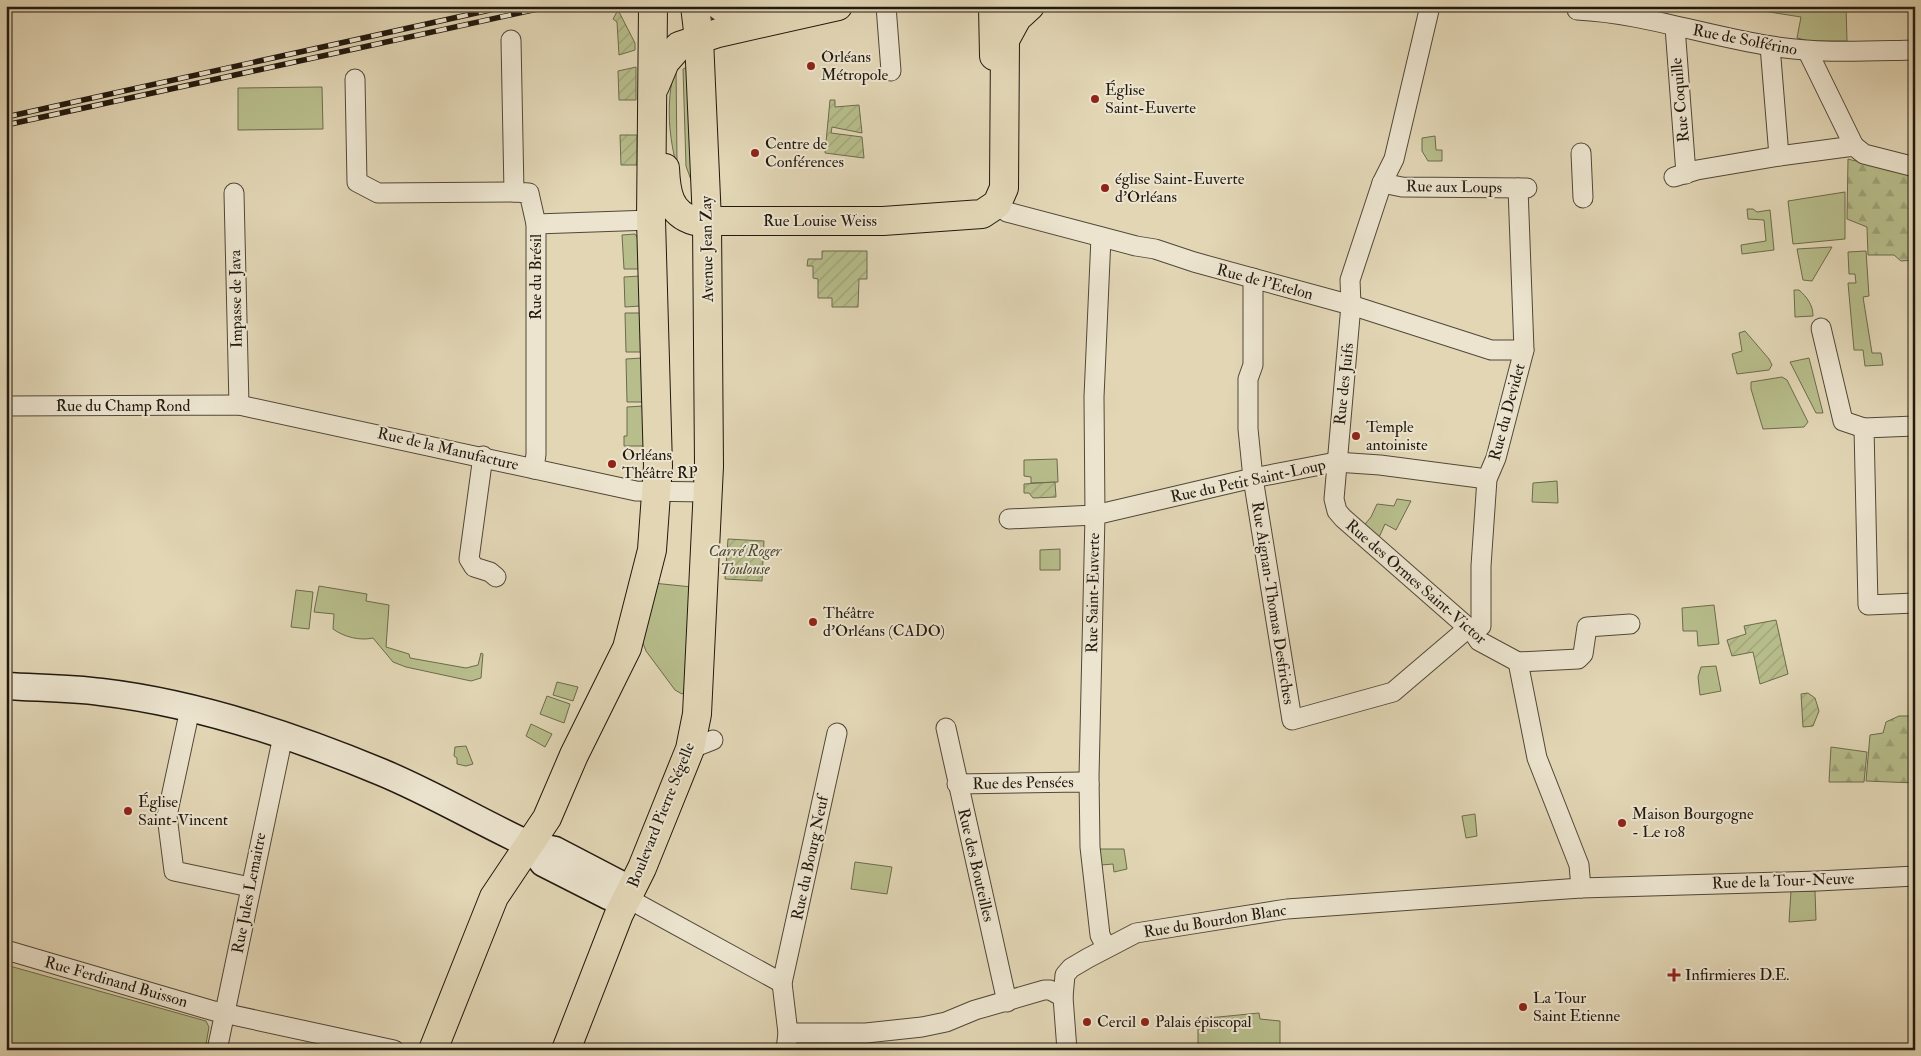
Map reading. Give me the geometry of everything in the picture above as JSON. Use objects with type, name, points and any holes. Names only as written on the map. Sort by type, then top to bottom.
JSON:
[{"type":"main road","points":[[653,6],[652,94],[659,179]]},
{"type":"main road","points":[[433,1050],[494,897],[547,818],[574,755],[627,648],[652,550],[651,220],[659,179],[663,66],[661,6]]},
{"type":"main road","name":"Avenue Jean Zay","points":[[695,6],[699,38],[707,222],[708,492]]},
{"type":"main road","points":[[720,6],[736,15],[759,19],[790,17]]},
{"type":"main road","points":[[652,94],[663,66],[679,46],[699,38],[838,6]]},
{"type":"main road","points":[[993,6],[994,66],[1005,106]]},
{"type":"main road","points":[[1002,208],[1004,188],[1005,40],[1017,18],[1030,6]]},
{"type":"main road","name":"Rue Louise Weiss","points":[[659,179],[670,204],[677,211],[688,220],[707,222],[902,220],[982,214],[1002,208]]},
{"type":"main road","name":"Boulevard Pierre Ségelle","points":[[566,1050],[627,898],[701,744],[697,714],[708,492]]},
{"type":"main road","points":[[6,686],[100,692],[190,709],[283,736],[382,772],[530,845],[555,850],[624,886],[627,898]]},
{"type":"street","points":[[886,6],[891,71]]},
{"type":"street","name":"Rue des Juifs","points":[[1336,462],[1351,305],[1350,280],[1382,183],[1394,158],[1430,6]]},
{"type":"street","name":"Rue de Solférino","points":[[1577,10],[1616,14],[1808,52],[1915,50]]},
{"type":"street","name":"Rue Coquille","points":[[1675,27],[1680,175],[1779,156]]},
{"type":"street","points":[[355,78],[357,182],[378,193],[514,192],[511,40]]},
{"type":"street","points":[[1770,46],[1779,156],[1854,146]]},
{"type":"street","points":[[1808,52],[1854,146],[1864,154],[1915,167]]},
{"type":"street","points":[[1581,153],[1583,198]]},
{"type":"street","name":"Rue aux Loups","points":[[1382,183],[1402,187],[1522,188]]},
{"type":"street","name":"Rue du Devidet","points":[[1470,631],[1481,626],[1481,566],[1487,479],[1496,458],[1524,350],[1522,188]]},
{"type":"street","name":"Rue du Brésil","points":[[514,192],[529,193],[536,224],[536,454],[534,468]]},
{"type":"street","name":"Impasse de Java","points":[[234,193],[239,405]]},
{"type":"street","name":"Rue de l'Etelon","points":[[1002,208],[1351,305],[1491,350],[1524,350]]},
{"type":"street","points":[[536,224],[651,220]]},
{"type":"street","name":"Rue Saint-Euverte","points":[[1101,237],[1094,407],[1095,515],[1089,784],[1090,847],[1100,935],[1106,947]]},
{"type":"street","name":"Rue Aignan-Thomas Desfriches","points":[[1253,278],[1254,365],[1248,379],[1248,429],[1253,478],[1292,720],[1393,692],[1470,631]]},
{"type":"street","points":[[1821,328],[1843,422],[1864,428],[1915,426]]},
{"type":"street","name":"Rue du Champ Rond","points":[[6,406],[239,405]]},
{"type":"street","name":"Rue de la Manufacture","points":[[239,405],[483,456],[651,498],[708,492]]},
{"type":"street","points":[[1864,428],[1868,604],[1915,603]]},
{"type":"street","points":[[483,456],[469,559],[474,567],[490,572],[496,577]]},
{"type":"street","name":"Rue du Petit Saint-Loup","points":[[1009,519],[1095,515],[1253,478],[1336,462],[1380,464],[1487,479]]},
{"type":"street","name":"Rue des Ormes Saint-Victor","points":[[1336,462],[1334,499],[1340,515],[1479,640],[1518,662]]},
{"type":"street","points":[[1581,888],[1579,865],[1537,758],[1518,662],[1578,659],[1583,654],[1587,627],[1630,624]]},
{"type":"street","points":[[190,709],[167,816],[174,871],[250,887]]},
{"type":"street","name":"Rue des Bouteilles","points":[[946,728],[1007,1002]]},
{"type":"street","name":"Rue du Bourg Neuf","points":[[787,1041],[782,983],[837,733]]},
{"type":"street","name":"Rue Jules Lemaitre","points":[[217,1050],[283,736]]},
{"type":"street","name":"Rue des Pensées","points":[[957,784],[1082,782],[1089,784]]},
{"type":"street","name":"Rue de la Tour-Neuve","points":[[1651,884],[1818,881],[1915,876]]},
{"type":"street","name":"Rue du Bourdon Blanc","points":[[1067,1050],[1063,983],[1071,968],[1106,947],[1136,933],[1288,909],[1651,884]]},
{"type":"street","points":[[627,898],[782,983]]},
{"type":"street","name":"Rue Ferdinand Buisson","points":[[6,950],[225,1013],[394,1050]]},
{"type":"street","points":[[787,1041],[903,1030],[946,1022],[975,1010],[1044,990],[1050,990],[1063,997]]},
{"type":"green space","points":[[1764,6],[1846,6],[1847,41],[1809,41],[1797,38],[1801,17],[1763,11]]},
{"type":"green space","points":[[618,10],[635,43],[635,50],[619,55],[617,22],[613,19]]},
{"type":"green space","points":[[676,65],[677,163],[671,139],[669,114],[669,102]]},
{"type":"green space","points":[[692,65],[691,180],[686,166],[683,69]]},
{"type":"green space","points":[[636,67],[636,100],[619,100],[618,71]]},
{"type":"green space","points":[[322,87],[323,129],[238,130],[238,88]]},
{"type":"green space","points":[[830,100],[835,100],[835,107],[859,105],[862,133],[832,127],[831,133],[862,137],[864,158],[825,153]]},
{"type":"green space","points":[[620,135],[637,135],[637,165],[621,165]]},
{"type":"green space","points":[[1435,136],[1436,150],[1442,150],[1442,161],[1428,161],[1422,151],[1422,138]]},
{"type":"green space","points":[[1848,159],[1915,176],[1915,260],[1901,261],[1894,255],[1868,255],[1867,227],[1847,219]]},
{"type":"green space","points":[[1845,192],[1845,239],[1793,244],[1788,201]]},
{"type":"green space","points":[[1747,209],[1753,209],[1757,212],[1770,210],[1774,250],[1742,254],[1741,245],[1766,241],[1764,220],[1748,219]]},
{"type":"green space","points":[[635,234],[639,240],[640,269],[624,269],[622,235]]},
{"type":"green space","points":[[1832,247],[1812,281],[1803,280],[1797,249]]},
{"type":"green space","points":[[822,251],[867,251],[867,279],[859,279],[858,307],[832,307],[832,298],[818,298],[818,279],[813,278],[813,266],[807,266],[808,259],[822,259]]},
{"type":"green space","points":[[1866,251],[1869,296],[1863,297],[1872,353],[1881,353],[1883,365],[1865,366],[1863,350],[1854,350],[1848,283],[1856,283],[1855,274],[1849,274],[1848,252]]},
{"type":"green space","points":[[640,276],[640,306],[625,307],[624,277]]},
{"type":"green space","points":[[1794,290],[1799,290],[1807,298],[1812,308],[1813,316],[1795,317]]},
{"type":"green space","points":[[625,313],[641,313],[642,352],[626,352]]},
{"type":"green space","points":[[1745,331],[1769,359],[1772,365],[1769,370],[1737,374],[1732,354],[1742,351],[1739,333]]},
{"type":"green space","points":[[642,358],[643,402],[627,402],[626,359]]},
{"type":"green space","points":[[1809,358],[1823,413],[1816,413],[1790,362]]},
{"type":"green space","points":[[1782,377],[1787,380],[1808,422],[1804,427],[1763,429],[1751,389],[1751,382]]},
{"type":"green space","points":[[643,406],[644,446],[624,446],[624,436],[627,436],[627,407]]},
{"type":"green space","points":[[1057,459],[1058,482],[1031,483],[1031,477],[1024,476],[1024,460]]},
{"type":"green space","points":[[1557,481],[1558,503],[1532,502],[1533,483]]},
{"type":"green space","points":[[1055,482],[1056,497],[1033,498],[1029,493],[1024,493],[1024,484]]},
{"type":"green space","points":[[1397,499],[1411,501],[1396,530],[1385,524],[1377,542],[1361,529],[1371,517],[1377,504],[1394,506]]},
{"type":"green space","name":"Carré Roger Toulouse","points":[[728,539],[764,541],[762,581],[725,579]]},
{"type":"green space","points":[[1060,549],[1060,570],[1040,570],[1040,550]]},
{"type":"green space","points":[[653,583],[692,587],[686,691],[682,694],[675,690],[646,651],[641,638]]},
{"type":"green space","points":[[319,586],[367,594],[366,601],[389,605],[386,647],[409,654],[410,658],[466,668],[478,665],[481,653],[483,654],[481,678],[471,681],[406,667],[393,662],[373,638],[358,639],[337,632],[333,629],[334,614],[314,612]]},
{"type":"green space","points":[[296,590],[313,592],[309,629],[291,627]]},
{"type":"green space","points":[[1714,605],[1719,644],[1698,646],[1697,631],[1683,631],[1682,608]]},
{"type":"green space","points":[[1776,620],[1788,674],[1760,684],[1753,652],[1732,656],[1727,640],[1746,634],[1744,626]]},
{"type":"green space","points":[[1716,666],[1721,691],[1700,695],[1698,677],[1701,667]]},
{"type":"green space","points":[[557,682],[578,687],[573,701],[553,695]]},
{"type":"green space","points":[[1808,693],[1815,698],[1819,711],[1813,726],[1803,727],[1801,694]]},
{"type":"green space","points":[[547,696],[570,704],[564,723],[540,714]]},
{"type":"green space","points":[[1899,716],[1915,716],[1915,783],[1866,781],[1870,735],[1883,733],[1886,722]]},
{"type":"green space","points":[[531,724],[552,734],[545,747],[526,736]]},
{"type":"green space","points":[[466,746],[473,764],[466,766],[457,764],[457,758],[454,756],[455,747]]},
{"type":"green space","points":[[1831,747],[1867,752],[1864,782],[1829,782]]},
{"type":"green space","points":[[1475,814],[1477,836],[1466,838],[1462,816]]},
{"type":"green space","points":[[1100,849],[1124,849],[1127,869],[1114,872],[1113,864],[1101,865]]},
{"type":"green space","points":[[855,862],[892,867],[887,894],[851,889]]},
{"type":"green space","points":[[1791,891],[1815,891],[1816,920],[1789,922]]},
{"type":"green space","points":[[6,965],[206,1021],[209,1027],[205,1050],[6,1050]]},
{"type":"green space","points":[[1259,1013],[1260,1019],[1280,1021],[1280,1050],[1198,1050],[1198,1019]]},
{"type":"railway","points":[[6,117],[508,6]]},
{"type":"railway","points":[[6,125],[551,6]]},
{"type":"place","name":"Orléans Métropole","points":[[811,66]]},
{"type":"place","name":"Église Saint-Euverte","points":[[1095,99]]},
{"type":"place","name":"Centre de Conférences","points":[[755,153]]},
{"type":"place","name":"église Saint-Euverte d'Orléans","points":[[1105,188]]},
{"type":"place","name":"Temple antoiniste","points":[[1356,436]]},
{"type":"place","name":"Orléans Théâtre RP","points":[[612,464]]},
{"type":"place","name":"Théâtre d'Orléans (CADO)","points":[[813,622]]},
{"type":"place","name":"Église Saint-Vincent","points":[[128,811]]},
{"type":"place","name":"Maison Bourgogne - Le 108","points":[[1622,823]]},
{"type":"place","name":"Infirmieres D.E.","points":[[1674,975]]},
{"type":"place","name":"La Tour Saint Etienne","points":[[1523,1007]]},
{"type":"place","name":"Cercil","points":[[1087,1022]]},
{"type":"place","name":"Palais épiscopal","points":[[1145,1022]]}]
